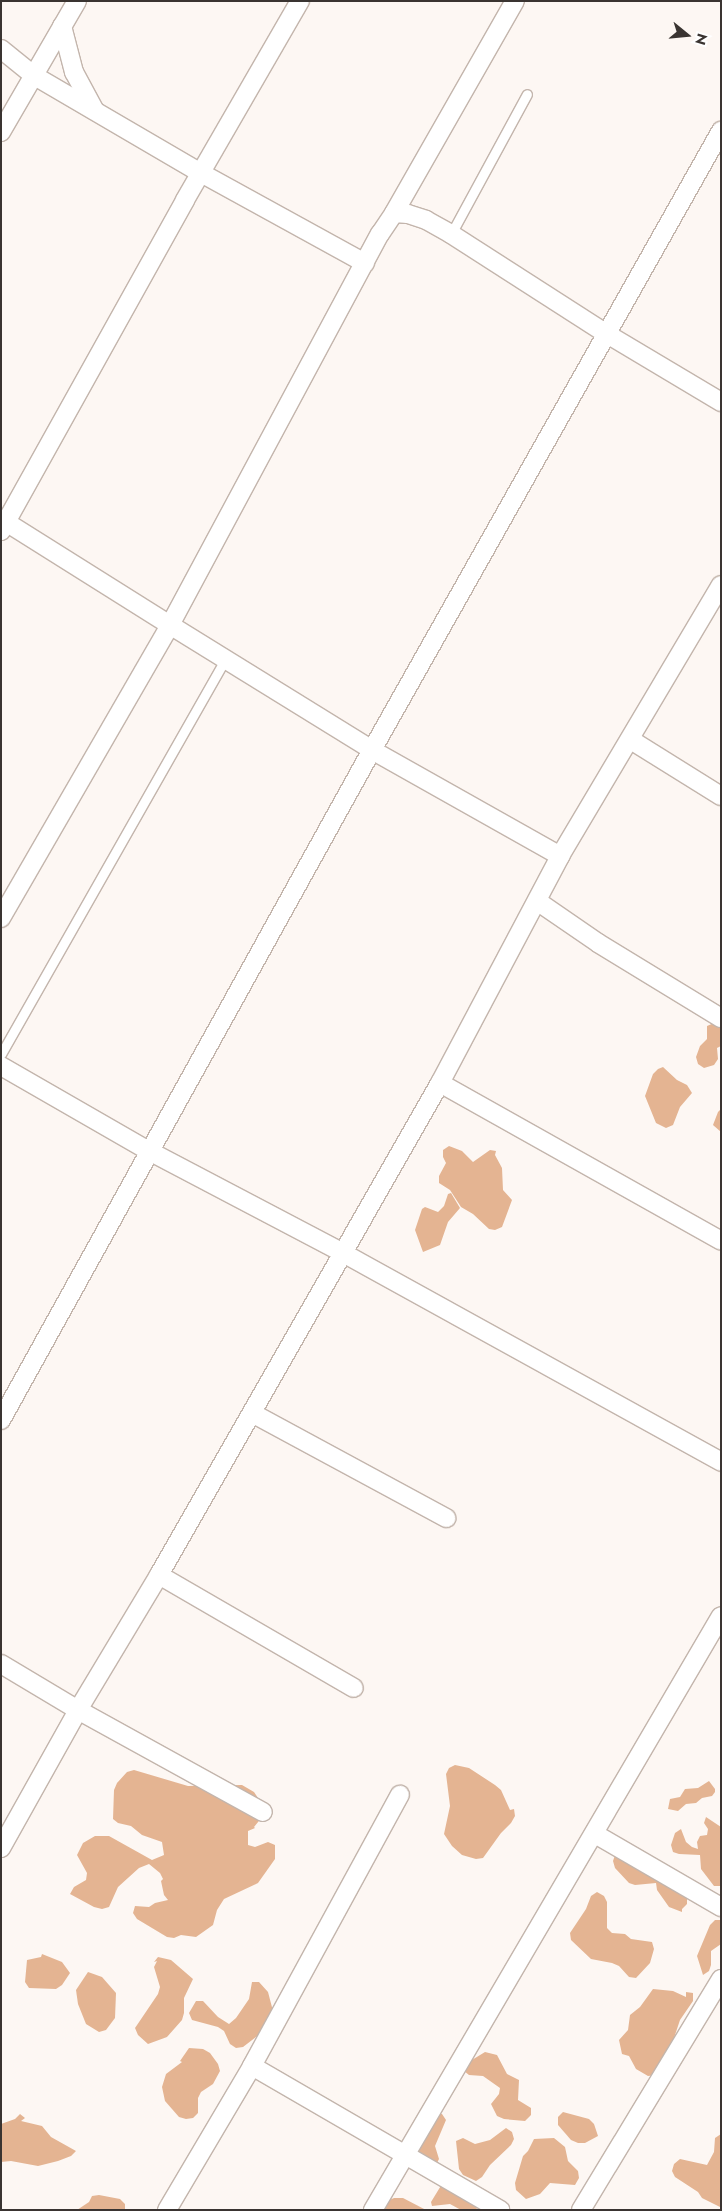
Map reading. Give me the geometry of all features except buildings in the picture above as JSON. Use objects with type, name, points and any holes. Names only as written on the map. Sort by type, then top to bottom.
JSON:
[{"type":"street","points":[[1,132],[76,1]]},
{"type":"street","points":[[300,1],[3,524],[225,658],[372,750],[560,856]]},
{"type":"street","points":[[1,918],[170,625],[365,263],[515,1]]},
{"type":"street","points":[[62,26],[74,72],[96,112]]},
{"type":"street","points":[[1,49],[33,75],[201,173],[365,263]]},
{"type":"street","points":[[1,1420],[372,750],[721,131]]},
{"type":"street","points":[[394,213],[408,214],[426,220],[451,234],[607,334],[721,402]]},
{"type":"street","points":[[1,1848],[78,1710],[159,1575],[440,1083],[538,901],[560,856],[631,740],[721,585]]},
{"type":"street","points":[[631,740],[721,796]]},
{"type":"street","points":[[538,901],[598,943],[721,1018]]},
{"type":"street","points":[[1,1066],[149,1151],[343,1253],[721,1462]]},
{"type":"street","points":[[440,1083],[721,1241]]},
{"type":"street","points":[[252,1413],[446,1518]]},
{"type":"street","points":[[159,1575],[354,1688]]},
{"type":"street","points":[[373,2210],[721,1616]]},
{"type":"street","points":[[1,1664],[78,1710],[263,1812]]},
{"type":"street","points":[[167,2210],[252,2066],[400,1794]]},
{"type":"street","points":[[595,1834],[721,1907]]},
{"type":"street","points":[[580,2210],[721,1979]]},
{"type":"street","points":[[252,2066],[500,2210]]},
{"type":"lane","points":[[451,234],[527,94]]},
{"type":"lane","points":[[1,1054],[225,658]]},
{"type":"shaded area","points":[[714,1023],[721,1026],[721,1046],[717,1048],[718,1059],[714,1065],[704,1068],[698,1064],[696,1057],[700,1046],[707,1039],[707,1026]]},
{"type":"shaded area","points":[[663,1067],[677,1080],[687,1085],[692,1093],[680,1107],[673,1125],[666,1128],[656,1123],[645,1096],[653,1074]]},
{"type":"shaded area","points":[[721,1109],[721,1132],[713,1125]]},
{"type":"shaded area","points":[[449,1146],[462,1151],[473,1162],[490,1150],[496,1151],[495,1155],[502,1168],[503,1190],[512,1200],[502,1227],[495,1230],[489,1229],[473,1214],[461,1207],[450,1190],[439,1183],[439,1176],[446,1163],[443,1157],[443,1150]]},
{"type":"shaded area","points":[[451,1193],[460,1208],[448,1222],[440,1245],[423,1252],[415,1230],[422,1209],[425,1207],[438,1212],[444,1206],[448,1194]]},
{"type":"shaded area","points":[[455,1765],[469,1768],[495,1785],[501,1790],[510,1810],[514,1809],[515,1816],[511,1823],[501,1833],[483,1858],[476,1859],[462,1855],[452,1846],[444,1834],[450,1806],[446,1774],[449,1768]]},
{"type":"shaded area","points":[[134,1770],[188,1786],[242,1785],[254,1792],[262,1804],[263,1816],[255,1828],[248,1831],[248,1845],[255,1847],[268,1842],[275,1845],[275,1859],[258,1883],[224,1899],[217,1910],[213,1925],[196,1937],[181,1935],[174,1938],[167,1937],[137,1919],[133,1913],[135,1906],[149,1907],[155,1903],[168,1900],[164,1895],[161,1881],[163,1879],[160,1873],[149,1864],[139,1868],[118,1887],[109,1907],[102,1909],[94,1907],[70,1894],[74,1887],[86,1880],[87,1873],[77,1855],[83,1843],[95,1836],[109,1836],[152,1860],[164,1855],[162,1842],[142,1835],[131,1826],[118,1823],[113,1819],[114,1790],[117,1783],[127,1772]]},
{"type":"shaded area","points":[[709,1781],[715,1789],[712,1796],[702,1798],[696,1803],[686,1804],[678,1811],[668,1809],[670,1799],[680,1797],[685,1789],[698,1788]]},
{"type":"shaded area","points":[[706,1817],[721,1827],[721,1886],[714,1886],[701,1869],[700,1855],[673,1852],[671,1845],[675,1833],[681,1829],[686,1842],[698,1849],[697,1842],[700,1836],[707,1835],[708,1829],[704,1823]]},
{"type":"shaded area","points":[[615,1855],[687,1891],[687,1904],[682,1909],[682,1912],[669,1907],[657,1890],[656,1883],[635,1885],[629,1883],[615,1868],[613,1861]]},
{"type":"shaded area","points":[[597,1892],[604,1896],[607,1902],[607,1928],[612,1933],[625,1934],[631,1939],[652,1942],[654,1949],[650,1963],[636,1978],[629,1977],[619,1966],[612,1963],[591,1959],[571,1940],[570,1933],[586,1909],[591,1896]]},
{"type":"shaded area","points":[[715,1920],[721,1920],[721,1944],[711,1951],[709,1971],[703,1975],[697,1956],[710,1925]]},
{"type":"shaded area","points":[[42,1954],[62,1962],[70,1973],[62,1985],[56,1989],[29,1988],[25,1982],[27,1960],[41,1957]]},
{"type":"shaded area","points":[[158,1957],[171,1960],[193,1979],[184,1998],[182,2020],[167,2037],[148,2044],[138,2035],[135,2028],[158,1994],[160,1987],[154,1967],[157,1961],[154,1962]]},
{"type":"shaded area","points":[[88,1972],[102,1977],[116,1993],[115,2018],[106,2030],[99,2032],[86,2024],[78,2004],[76,1990]]},
{"type":"shaded area","points":[[252,1982],[259,1982],[268,1992],[273,2011],[265,2030],[243,2047],[236,2048],[230,2044],[224,2031],[218,2027],[192,2020],[189,2013],[196,2001],[203,2001],[218,2017],[229,2024],[236,2018],[249,1999]]},
{"type":"shaded area","points":[[653,1989],[673,1991],[686,1997],[686,1992],[693,1993],[693,2001],[680,2020],[671,2047],[656,2075],[648,2076],[636,2069],[629,2056],[622,2054],[619,2040],[628,2030],[630,2015],[640,2007]]},
{"type":"shaded area","points":[[189,2048],[203,2049],[210,2053],[218,2064],[220,2071],[213,2084],[201,2092],[198,2098],[198,2113],[193,2118],[186,2119],[179,2117],[165,2101],[162,2087],[166,2074],[182,2062],[180,2061]]},
{"type":"shaded area","points":[[485,2052],[497,2055],[507,2074],[519,2080],[518,2100],[531,2108],[531,2115],[525,2121],[504,2119],[497,2116],[491,2104],[499,2094],[500,2088],[483,2076],[469,2075],[464,2071],[467,2063]]},
{"type":"shaded area","points":[[563,2112],[589,2119],[594,2124],[598,2136],[585,2143],[571,2140],[558,2125],[558,2117]]},
{"type":"shaded area","points":[[436,2113],[442,2114],[446,2120],[435,2146],[439,2159],[436,2165],[419,2158],[413,2138]]},
{"type":"shaded area","points":[[20,2114],[25,2118],[21,2121],[42,2126],[51,2137],[76,2151],[71,2156],[38,2166],[11,2161],[1,2162],[1,2124],[15,2119]]},
{"type":"shaded area","points":[[506,2128],[512,2132],[514,2139],[511,2145],[490,2165],[482,2177],[476,2181],[463,2175],[459,2169],[456,2141],[463,2138],[475,2144],[490,2140]]},
{"type":"shaded area","points":[[721,2134],[720,2207],[702,2198],[698,2192],[675,2177],[672,2171],[674,2164],[680,2159],[707,2165],[714,2152],[715,2138]]},
{"type":"shaded area","points":[[554,2138],[565,2147],[568,2161],[578,2171],[579,2178],[575,2185],[550,2183],[540,2194],[526,2199],[516,2190],[515,2183],[523,2156],[534,2139]]},
{"type":"shaded area","points":[[442,2184],[476,2204],[477,2210],[461,2210],[450,2204],[432,2206],[431,2202]]},
{"type":"shaded area","points":[[99,2195],[120,2199],[125,2204],[125,2210],[77,2210],[89,2202],[92,2196]]},
{"type":"shaded area","points":[[394,2198],[403,2198],[426,2210],[383,2210],[387,2201]]}]
